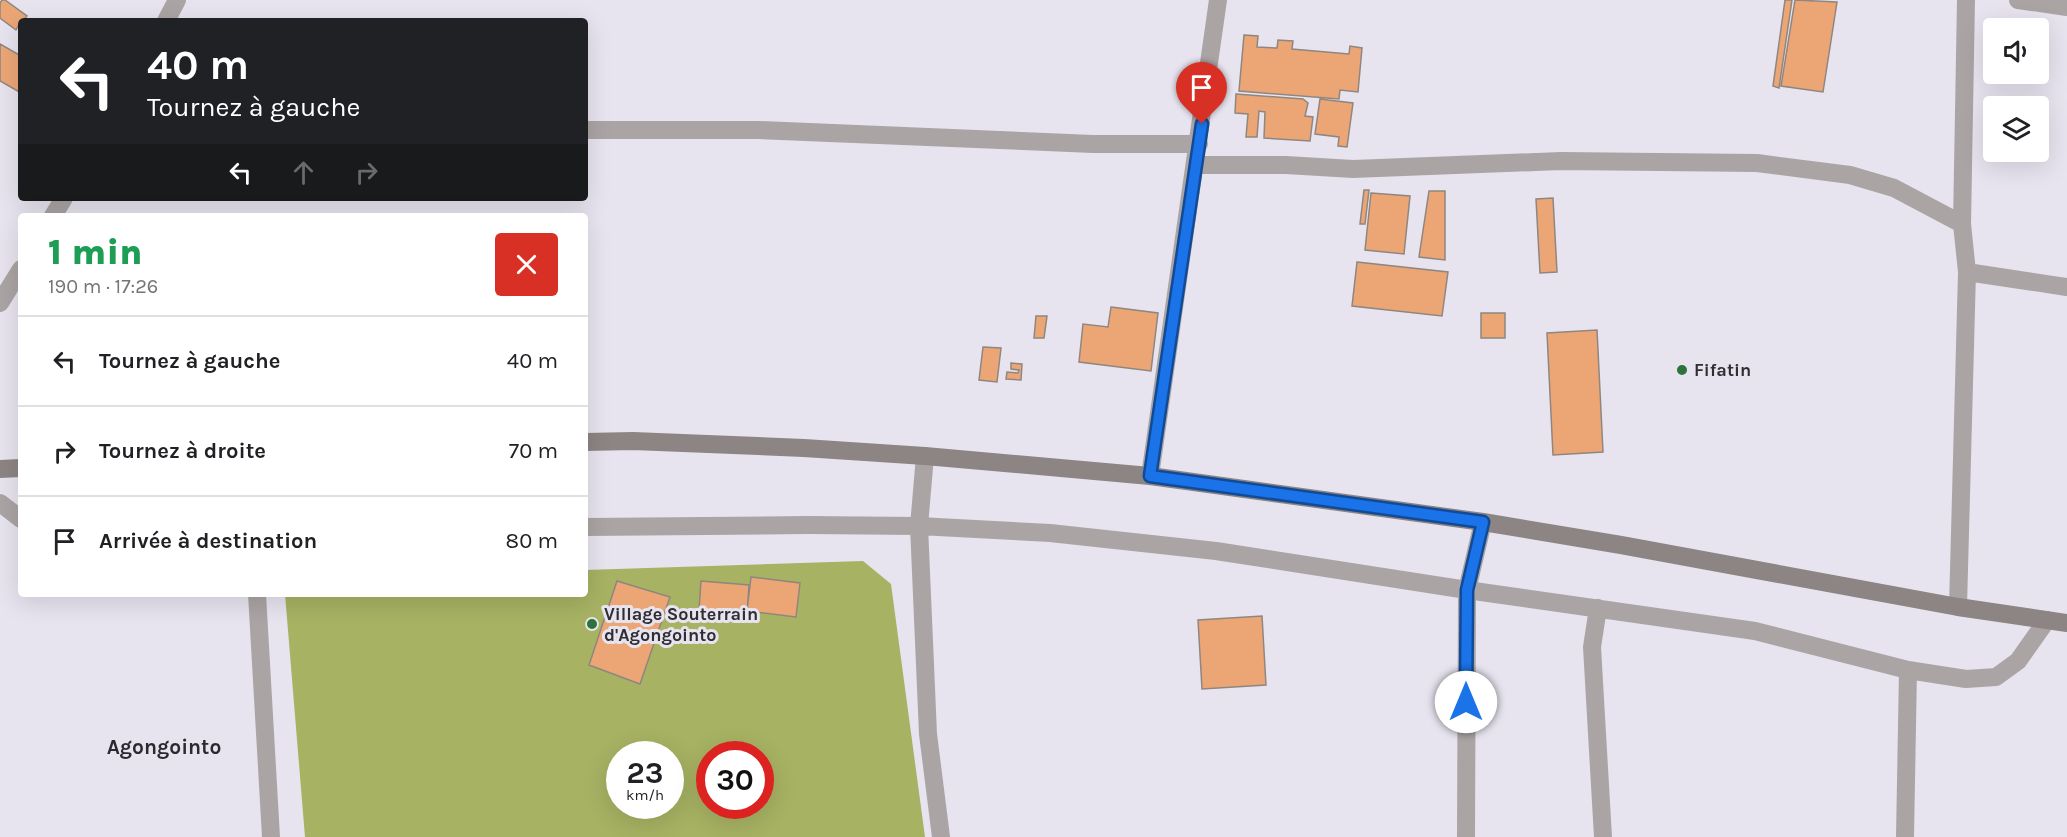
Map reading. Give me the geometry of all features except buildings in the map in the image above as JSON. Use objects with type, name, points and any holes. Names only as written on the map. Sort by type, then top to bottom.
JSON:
[{"type":"main road","points":[[588,442],[656,442],[925,456],[1150,476],[1483,522],[1958,607],[2067,623]]},
{"type":"main road","points":[[0,470],[18,468]]},
{"type":"street","points":[[167,18],[177,0]]},
{"type":"street","points":[[1150,476],[1218,0]]},
{"type":"street","points":[[1958,607],[1967,272],[1962,224],[1966,0]]},
{"type":"street","points":[[2018,0],[2067,7]]},
{"type":"street","points":[[588,130],[759,130],[1093,144],[1199,144]]},
{"type":"street","points":[[1195,165],[1353,169],[1561,161],[1756,163],[1850,175],[1872,181],[1894,188],[1962,224]]},
{"type":"street","points":[[1967,272],[2067,287]]},
{"type":"street","points":[[0,303],[18,274]]},
{"type":"street","points":[[925,456],[919,526],[928,734],[941,837]]},
{"type":"street","points":[[0,503],[18,517]]},
{"type":"street","points":[[1466,837],[1467,590],[1483,522]]},
{"type":"street","points":[[588,527],[919,526],[1050,533],[1216,551],[1755,631],[1908,670],[1966,679],[1996,677],[2018,661],[2047,620]]},
{"type":"street","points":[[257,597],[271,837]]},
{"type":"street","points":[[1598,608],[1592,647],[1603,837]]},
{"type":"street","points":[[1905,837],[1908,670]]},
{"type":"green space","points":[[863,561],[891,584],[925,837],[305,837],[285,597],[588,597],[588,570]]},
{"type":"place","name":"Fifatin","points":[[1682,370]]},
{"type":"place","name":"Village Souterrain d'Agongointo","points":[[592,624]]},
{"type":"district","name":"Agongointo","points":[[164,747]]},
{"type":"route","points":[[1202,124],[1150,476],[1483,522],[1467,590],[1466,702]]}]
